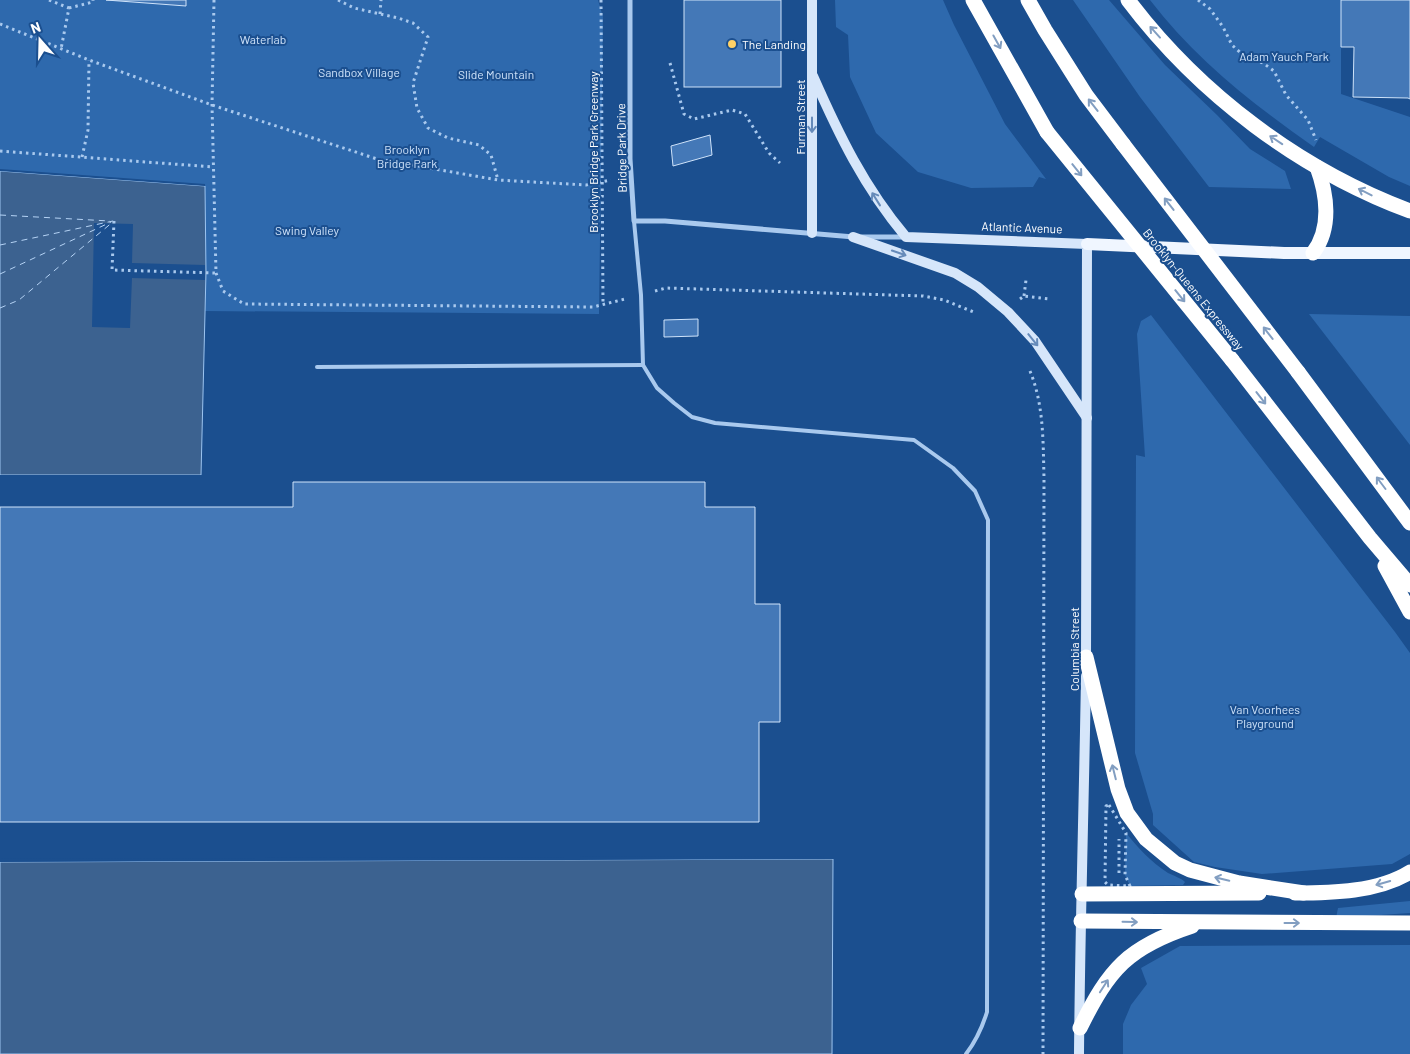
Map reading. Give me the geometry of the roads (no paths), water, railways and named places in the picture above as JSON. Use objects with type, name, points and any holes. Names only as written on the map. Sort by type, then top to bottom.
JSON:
[{"type":"highway","name":"Brooklyn-Queens Expressway","points":[[973,0],[1047,132],[1232,360],[1370,538],[1410,585]]},
{"type":"highway","points":[[1028,0],[1086,95],[1410,522]]},
{"type":"highway","points":[[1128,0],[1169,47],[1213,90],[1255,126],[1317,166],[1381,200],[1410,211]]},
{"type":"highway","points":[[1313,253],[1320,244],[1325,227],[1324,194],[1317,166]]},
{"type":"highway","points":[[1370,538],[1410,612]]},
{"type":"highway","points":[[1086,657],[1123,803],[1132,822],[1146,839],[1175,863],[1190,870],[1239,882],[1304,893]]},
{"type":"highway","points":[[1082,894],[1304,893],[1373,886],[1410,872]]},
{"type":"highway","points":[[1081,921],[1410,923]]},
{"type":"highway","points":[[1080,1028],[1104,984],[1124,961],[1148,944],[1164,936],[1202,922]]},
{"type":"main road","name":"Furman Street","points":[[812,0],[812,233]]},
{"type":"main road","points":[[812,76],[853,162],[886,213],[906,237]]},
{"type":"main road","points":[[853,237],[955,273],[978,287],[1008,312],[1035,341],[1087,418]]},
{"type":"main road","name":"Atlantic Avenue","points":[[906,237],[1313,253],[1410,253]]},
{"type":"main road","name":"Columbia Street","points":[[1079,1054],[1086,657],[1087,244]]},
{"type":"street","name":"Bridge Park Drive","points":[[630,0],[630,173],[634,221]]},
{"type":"street","name":"Atlantic Avenue","points":[[634,221],[665,221],[853,237],[906,237]]},
{"type":"lane","name":"Bridge Park Drive","points":[[634,221],[641,294],[643,365]]},
{"type":"lane","points":[[317,367],[643,365],[657,388],[692,417],[715,423],[914,440],[953,468],[976,491],[988,520],[987,998],[983,1026],[976,1041],[966,1054]]},
{"type":"place","name":"The Landing","points":[[732,44]]},
{"type":"park label","name":"Waterlab","points":[[263,39]]},
{"type":"park label","name":"Adam Yauch Park","points":[[1284,56]]},
{"type":"park label","name":"Sandbox Village","points":[[359,72]]},
{"type":"park label","name":"Slide Mountain","points":[[496,74]]},
{"type":"park label","name":"Brooklyn Bridge Park","points":[[407,156]]},
{"type":"park label","name":"Swing Valley","points":[[307,230]]},
{"type":"park label","name":"Van Voorhees Playground","points":[[1265,716]]}]
